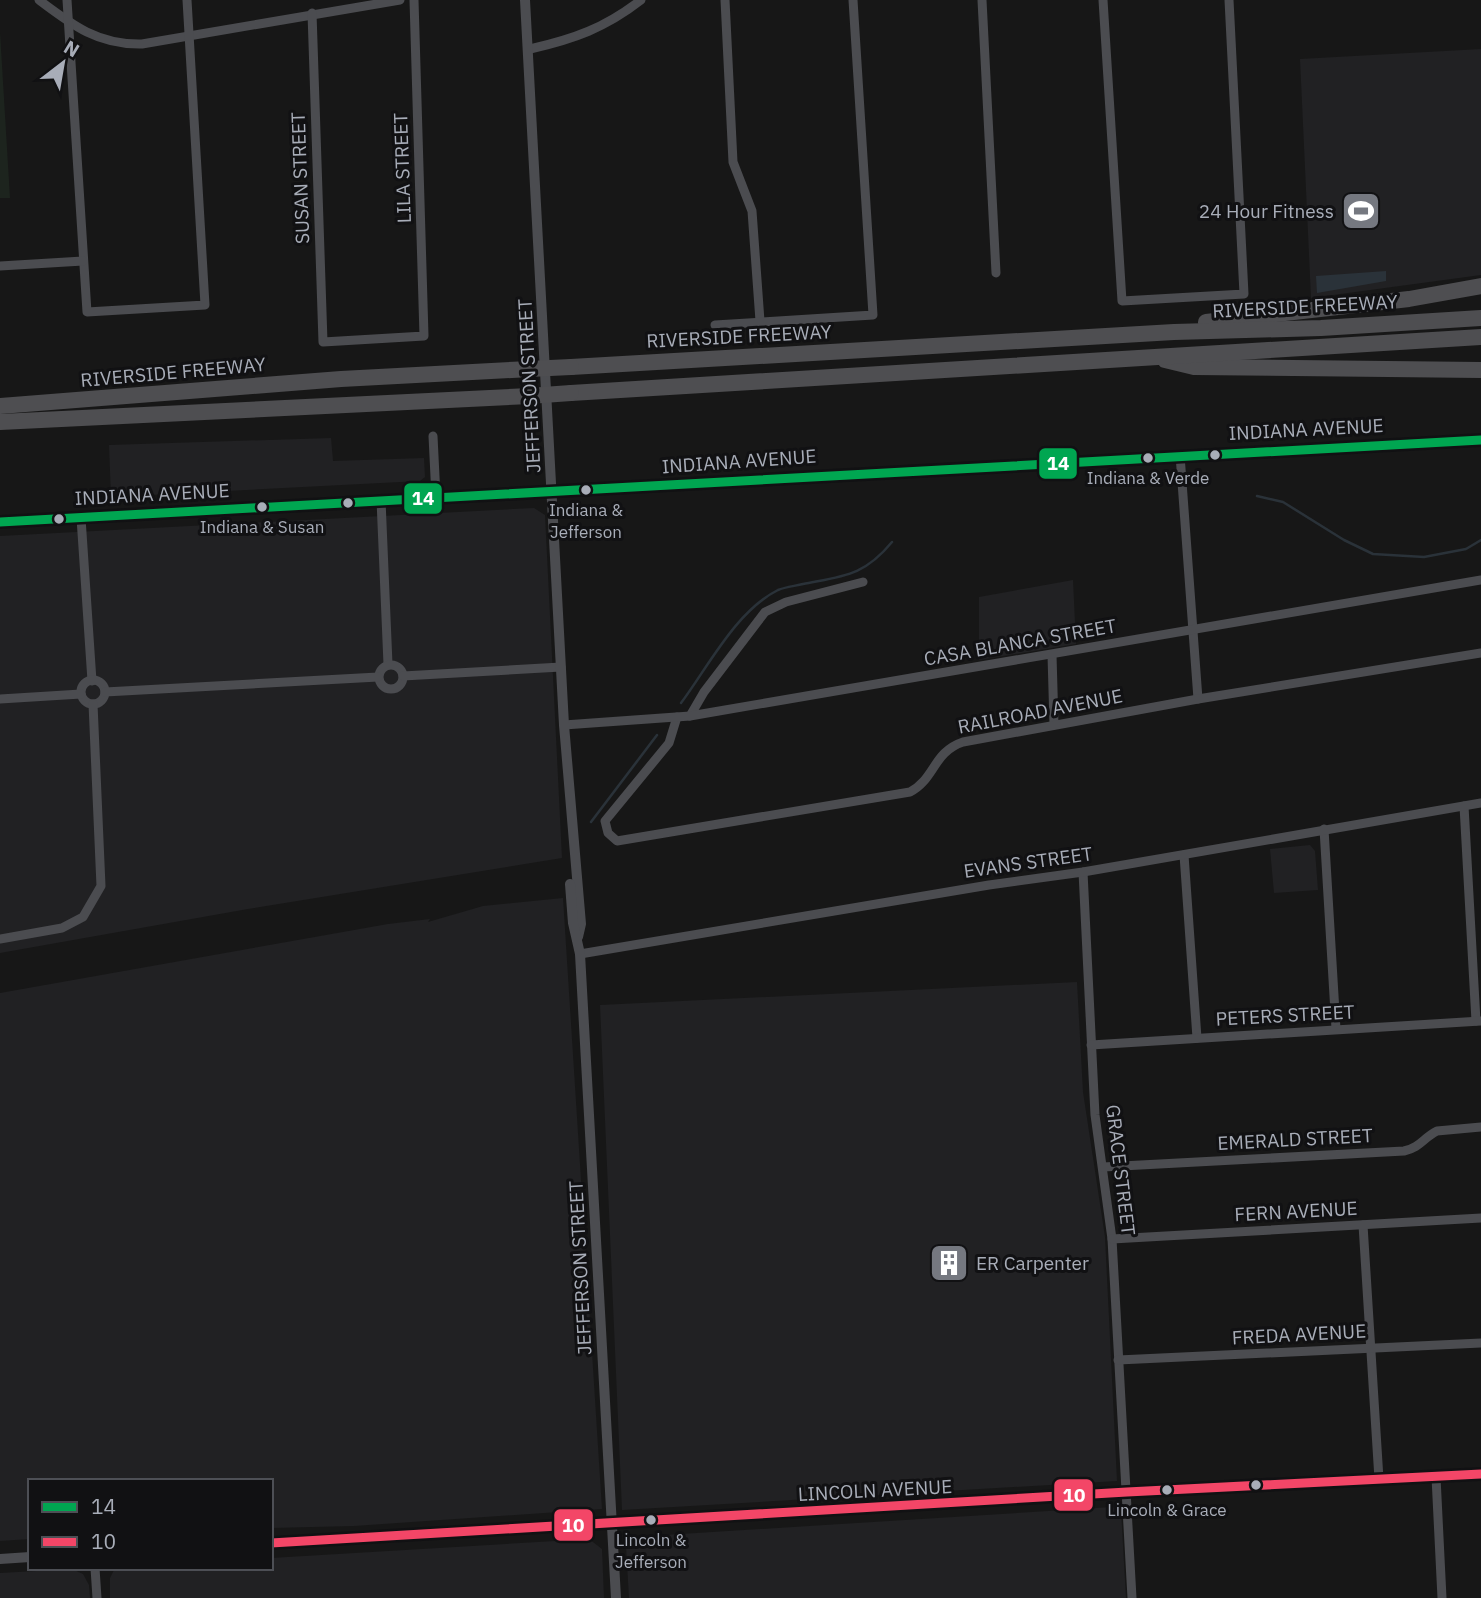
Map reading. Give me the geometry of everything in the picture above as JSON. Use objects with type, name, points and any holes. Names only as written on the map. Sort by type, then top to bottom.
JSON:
[{"type":"highway","points":[[1174,332],[1194,323],[1409,299],[1481,286]]},
{"type":"highway","name":"RIVERSIDE FREEWAY","points":[[0,407],[341,379],[1174,332],[1321,328],[1481,318]]},
{"type":"highway","name":"RIVERSIDE FREEWAY","points":[[0,422],[529,396],[1481,337]]},
{"type":"highway","points":[[1149,356],[1194,367],[1481,370]]},
{"type":"main road","name":"INDIANA AVENUE","points":[[0,522],[1481,439]]},
{"type":"street","points":[[39,0],[85,33],[127,44],[142,44],[400,0]]},
{"type":"street","points":[[67,0],[86,312],[205,305],[187,0]]},
{"type":"street","name":"LILA STREET","points":[[323,342],[424,336],[414,0]]},
{"type":"street","name":"JEFFERSON STREET","points":[[525,0],[530,49],[569,811],[569,877],[573,923],[580,954],[616,1598]]},
{"type":"street","points":[[530,49],[576,38],[617,19],[641,0]]},
{"type":"street","points":[[725,0],[733,162],[752,211],[761,321]]},
{"type":"street","points":[[715,325],[873,315],[853,0]]},
{"type":"street","points":[[982,0],[996,273]]},
{"type":"street","points":[[1103,0],[1122,301],[1244,294],[1229,0]]},
{"type":"street","name":"SUSAN STREET","points":[[312,13],[323,342]]},
{"type":"street","points":[[0,266],[83,261]]},
{"type":"street","points":[[433,436],[436,498]]},
{"type":"street","points":[[1181,456],[1198,699]]},
{"type":"street","points":[[381,500],[388,664]]},
{"type":"street","points":[[81,518],[92,681]]},
{"type":"street","name":"CASA BLANCA STREET","points":[[564,726],[690,716],[1481,580]]},
{"type":"street","points":[[690,716],[704,692],[765,612],[786,602],[863,582]]},
{"type":"street","name":"RAILROAD AVENUE","points":[[677,717],[669,743],[605,821],[605,827],[617,841],[910,792],[926,780],[936,762],[951,746],[1198,699],[1481,653]]},
{"type":"street","points":[[1052,655],[1054,725]]},
{"type":"street","points":[[388,664],[400,668],[403,676],[401,684],[391,689],[381,685],[378,677],[380,670],[388,664]]},
{"type":"street","points":[[403,676],[561,667]]},
{"type":"street","points":[[105,692],[378,677]]},
{"type":"street","points":[[92,681],[101,684],[105,692],[100,702],[93,704],[84,700],[81,694],[83,685],[92,681]]},
{"type":"street","points":[[0,699],[81,694]]},
{"type":"street","points":[[0,939],[62,928],[83,916],[102,886],[93,704]]},
{"type":"street","name":"EVANS STREET","points":[[580,954],[989,885],[1083,872],[1481,803]]},
{"type":"street","points":[[1464,806],[1479,1021]]},
{"type":"street","points":[[1324,829],[1336,1029]]},
{"type":"street","points":[[1184,855],[1197,1038]]},
{"type":"street","name":"GRACE STREET","points":[[1083,872],[1095,1115],[1112,1239],[1132,1598]]},
{"type":"street","name":"PETERS STREET","points":[[1091,1045],[1479,1021]]},
{"type":"street","name":"EMERALD STREET","points":[[1103,1167],[1404,1151],[1418,1148],[1430,1134],[1437,1131],[1481,1128]]},
{"type":"street","name":"FERN AVENUE","points":[[1112,1239],[1481,1218]]},
{"type":"street","points":[[1363,1225],[1379,1479]]},
{"type":"street","name":"FREDA AVENUE","points":[[1118,1360],[1481,1343]]},
{"type":"street","name":"LINCOLN AVENUE","points":[[273,1542],[1481,1474]]},
{"type":"street","points":[[1436,1477],[1442,1598]]},
{"type":"street","points":[[0,1559],[28,1556]]},
{"type":"street","points":[[95,1570],[97,1598]]},
{"type":"shaded area","points":[[0,32],[10,198],[0,198]]},
{"type":"shaded area","points":[[1481,49],[1481,275],[1311,298],[1300,59]]},
{"type":"shaded area","points":[[1386,271],[1386,281],[1317,293],[1316,276]]},
{"type":"shaded area","points":[[331,438],[333,461],[424,458],[425,477],[420,481],[111,497],[109,445]]},
{"type":"shaded area","points":[[534,508],[545,515],[562,858],[0,953],[0,536]]},
{"type":"shaded area","points":[[1073,580],[1076,644],[979,660],[979,597]]},
{"type":"shaded area","points":[[1310,845],[1315,851],[1318,890],[1274,893],[1270,849]]},
{"type":"shaded area","points":[[563,898],[602,1509],[354,1526],[273,1528],[273,1479],[28,1479],[28,1539],[0,1541],[0,993],[388,924],[430,919],[428,922],[483,906]]},
{"type":"shaded area","points":[[1077,982],[1083,1092],[1105,1237],[1117,1481],[622,1510],[600,1005]]},
{"type":"shaded area","points":[[1112,1507],[1121,1510],[1126,1598],[629,1598],[626,1546],[633,1537]]},
{"type":"shaded area","points":[[589,1539],[602,1549],[604,1598],[110,1598],[110,1578],[114,1570],[273,1570],[273,1558]]},
{"type":"shaded area","points":[[74,1570],[83,1574],[89,1585],[90,1598],[0,1598],[0,1573]]},
{"type":"waterway","points":[[1257,496],[1283,502],[1344,540],[1373,554],[1424,557],[1466,549],[1481,540]]},
{"type":"waterway","points":[[681,703],[736,625],[763,599],[781,589],[852,573],[872,562],[892,542]]},
{"type":"waterway","points":[[591,822],[657,735]]},
{"type":"transit line","name":"14","points":[[0,522],[1481,440]]},
{"type":"transit line","name":"10","points":[[273,1543],[1127,1492],[1481,1474]]},
{"type":"place","name":"24 Hour Fitness","points":[[1361,211]]},
{"type":"place","name":"Indiana & Verde","points":[[1148,458]]},
{"type":"place","name":"Indiana & Jefferson","points":[[586,490]]},
{"type":"place","name":"Indiana & Susan","points":[[262,507]]},
{"type":"place","name":"ER Carpenter","points":[[949,1263]]},
{"type":"place","name":"Lincoln & Grace","points":[[1167,1490]]},
{"type":"place","name":"Lincoln & Jefferson","points":[[651,1520]]}]
